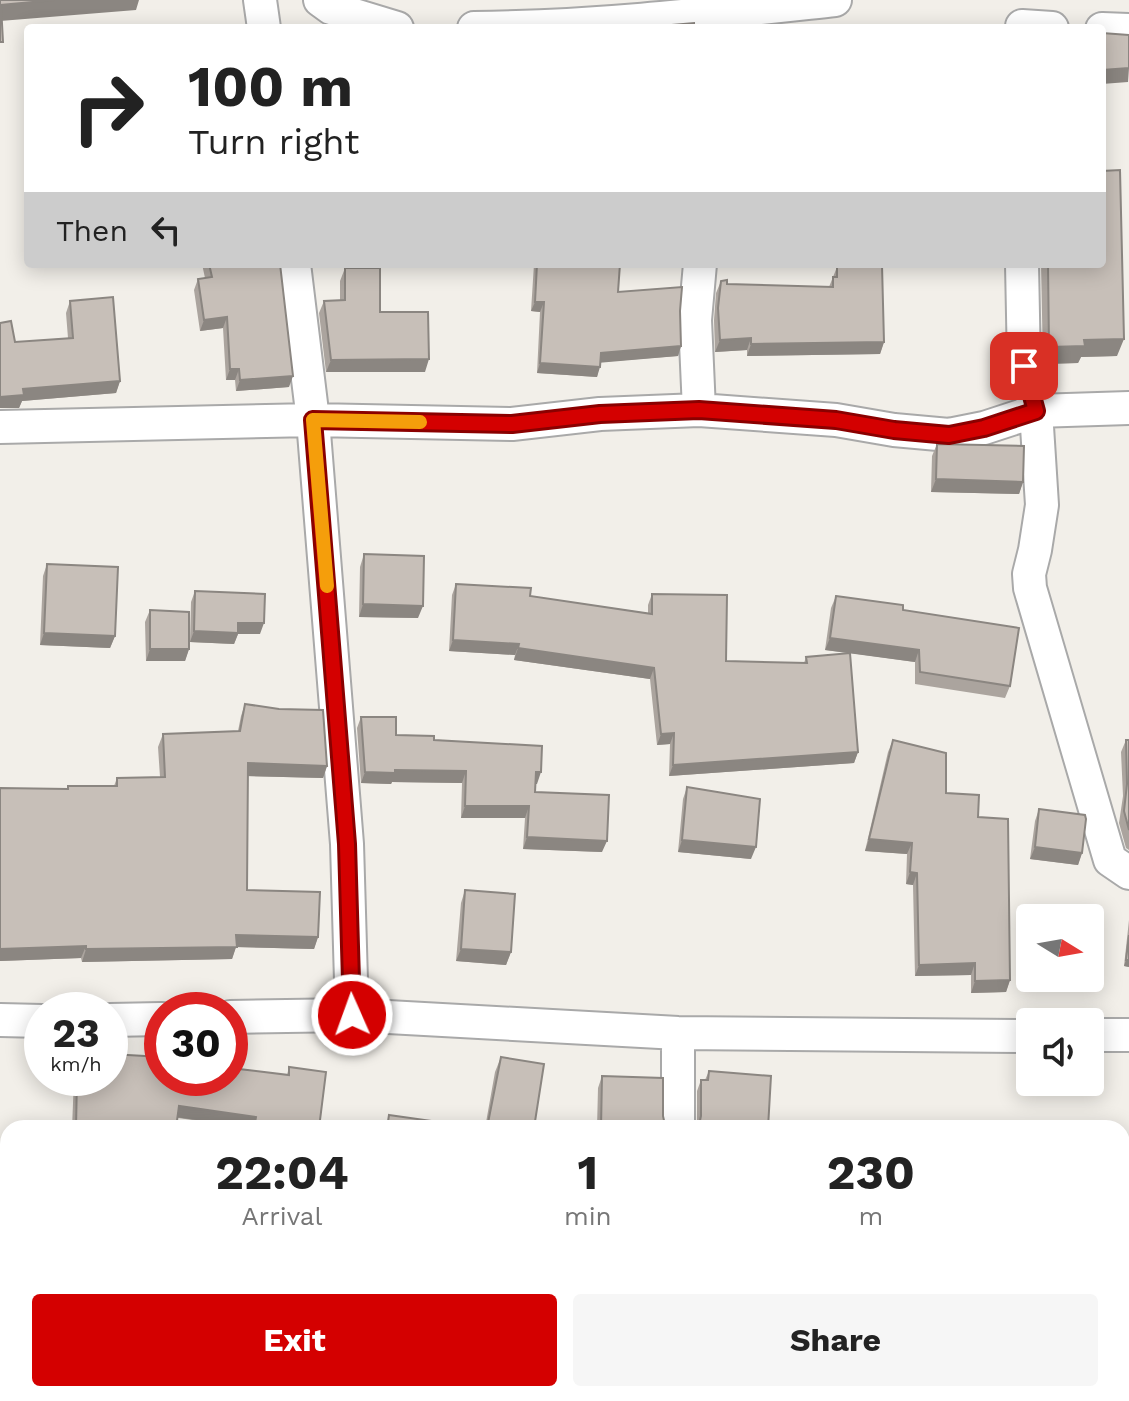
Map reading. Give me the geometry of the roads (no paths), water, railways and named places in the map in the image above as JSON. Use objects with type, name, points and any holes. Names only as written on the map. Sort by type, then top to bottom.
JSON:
[{"type":"street","points":[[260,0],[263,24]]},
{"type":"street","points":[[320,0],[331,8],[384,24]]},
{"type":"street","points":[[576,24],[835,0]]},
{"type":"street","points":[[1106,29],[1129,30]]},
{"type":"street","points":[[294,268],[313,420],[347,844],[352,1015]]},
{"type":"street","points":[[699,410],[695,320],[700,268]]},
{"type":"street","points":[[1022,268],[1024,366],[1036,411],[1042,505],[1029,574],[1030,588],[1110,860],[1129,873]]},
{"type":"street","points":[[0,427],[313,420],[512,424],[600,414],[699,410],[836,420],[949,435],[984,428],[1036,411],[1129,408]]},
{"type":"street","points":[[248,1017],[352,1015],[678,1033],[1016,1036]]},
{"type":"street","points":[[0,1020],[24,1021]]},
{"type":"street","points":[[678,1033],[678,1120]]},
{"type":"street","points":[[1104,1035],[1129,1035]]}]
